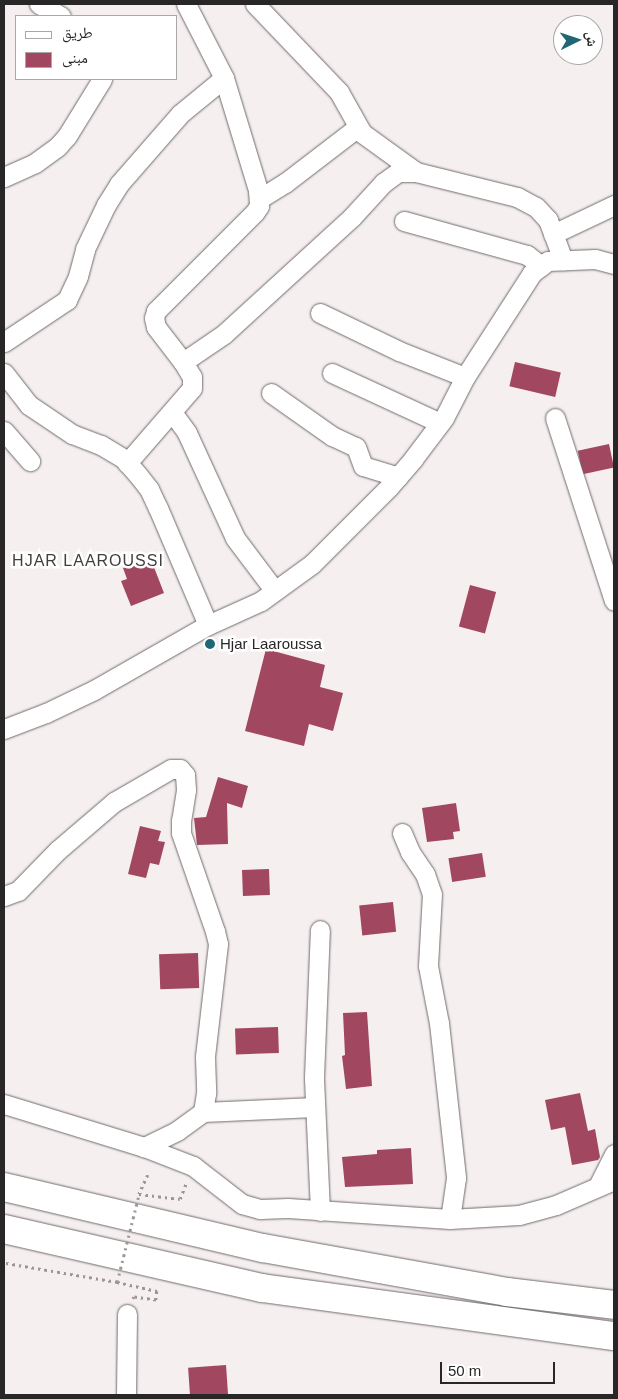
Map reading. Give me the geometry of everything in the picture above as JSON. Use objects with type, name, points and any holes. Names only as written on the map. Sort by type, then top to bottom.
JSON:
[{"type":"highway","points":[[4,1187],[263,1248],[507,1292],[614,1305]]},
{"type":"highway","points":[[4,1229],[262,1288],[614,1336]]},
{"type":"street","points":[[39,4],[59,15]]},
{"type":"street","points":[[127,463],[193,385],[192,377],[183,362],[156,327],[154,318],[156,311],[255,212],[259,199],[224,78],[186,4]]},
{"type":"street","points":[[255,4],[339,92],[362,133],[416,172]]},
{"type":"street","points":[[4,342],[67,300],[78,276],[85,249],[106,205],[119,184],[180,114],[224,78]]},
{"type":"street","points":[[4,178],[35,163],[58,146],[67,136],[101,80]]},
{"type":"street","points":[[259,199],[285,183],[358,127]]},
{"type":"street","points":[[183,362],[224,334],[352,217],[391,176],[398,172],[416,172],[517,197],[536,208],[548,220],[563,260]]},
{"type":"street","points":[[553,234],[614,205]]},
{"type":"street","points":[[404,222],[527,255],[541,266]]},
{"type":"street","points":[[4,729],[46,713],[94,690],[208,625],[261,601],[312,564],[398,477],[440,423],[464,377],[532,273],[548,261],[596,259],[614,264]]},
{"type":"street","points":[[320,313],[400,351],[464,377]]},
{"type":"street","points":[[4,373],[29,405],[72,434],[102,445],[127,463],[149,489],[208,625]]},
{"type":"street","points":[[332,374],[440,423]]},
{"type":"street","points":[[271,392],[332,436],[356,447],[363,466],[398,477]]},
{"type":"street","points":[[172,412],[187,433],[236,538],[275,591]]},
{"type":"street","points":[[555,418],[614,602]]},
{"type":"street","points":[[4,431],[30,461]]},
{"type":"street","points":[[4,896],[18,891],[58,850],[114,802],[172,769],[180,769],[185,775],[186,790],[181,820],[181,833],[218,944],[205,1057],[206,1093],[203,1112]]},
{"type":"street","points":[[402,833],[410,852],[425,874],[432,894],[428,966],[439,1023],[456,1178],[450,1219]]},
{"type":"street","points":[[320,930],[315,1107],[320,1210]]},
{"type":"street","points":[[4,1104],[144,1147],[193,1166],[242,1204],[260,1209],[320,1210],[450,1219],[519,1214],[556,1205],[606,1183],[614,1154]]},
{"type":"street","points":[[144,1147],[177,1131],[203,1112],[315,1107]]},
{"type":"street","points":[[126,1395],[127,1314]]},
{"type":"path","points":[[139,1194],[180,1199],[193,1166]]},
{"type":"path","points":[[117,1282],[139,1194],[148,1175]]},
{"type":"path","points":[[6,1263],[117,1282],[157,1291],[156,1300]]},
{"type":"building","points":[[515,362],[561,373],[555,397],[509,386]]},
{"type":"building","points":[[609,444],[614,467],[583,474],[578,451]]},
{"type":"building","points":[[150,557],[164,593],[131,606],[121,581],[127,579],[123,568]]},
{"type":"building","points":[[470,585],[496,592],[485,634],[459,627]]},
{"type":"building","points":[[266,649],[325,665],[320,687],[343,693],[333,731],[309,724],[304,746],[245,731]]},
{"type":"building","points":[[218,777],[248,786],[242,808],[227,803],[228,844],[197,845],[194,818],[206,817]]},
{"type":"building","points":[[456,803],[460,831],[453,832],[454,839],[427,842],[422,808]]},
{"type":"building","points":[[140,826],[161,831],[158,841],[165,842],[159,865],[150,863],[146,878],[128,874]]},
{"type":"building","points":[[482,853],[486,877],[452,882],[448,858]]},
{"type":"building","points":[[269,869],[270,895],[243,896],[242,870]]},
{"type":"building","points":[[393,902],[396,932],[362,935],[359,906]]},
{"type":"building","points":[[198,953],[199,988],[160,989],[159,954]]},
{"type":"building","points":[[367,1012],[372,1086],[346,1089],[342,1056],[345,1055],[343,1013]]},
{"type":"building","points":[[278,1027],[279,1053],[236,1054],[235,1029]]},
{"type":"building","points":[[580,1093],[588,1131],[595,1129],[600,1157],[598,1160],[572,1165],[565,1127],[551,1130],[545,1100]]},
{"type":"building","points":[[411,1148],[413,1184],[345,1187],[342,1157],[377,1154],[377,1150]]},
{"type":"building","points":[[226,1365],[228,1395],[190,1395],[188,1368]]},
{"type":"place","name":"Hjar Laaroussa","points":[[210,644]]},
{"type":"district","name":"HJAR LAAROUSSI","points":[[88,561]]}]
